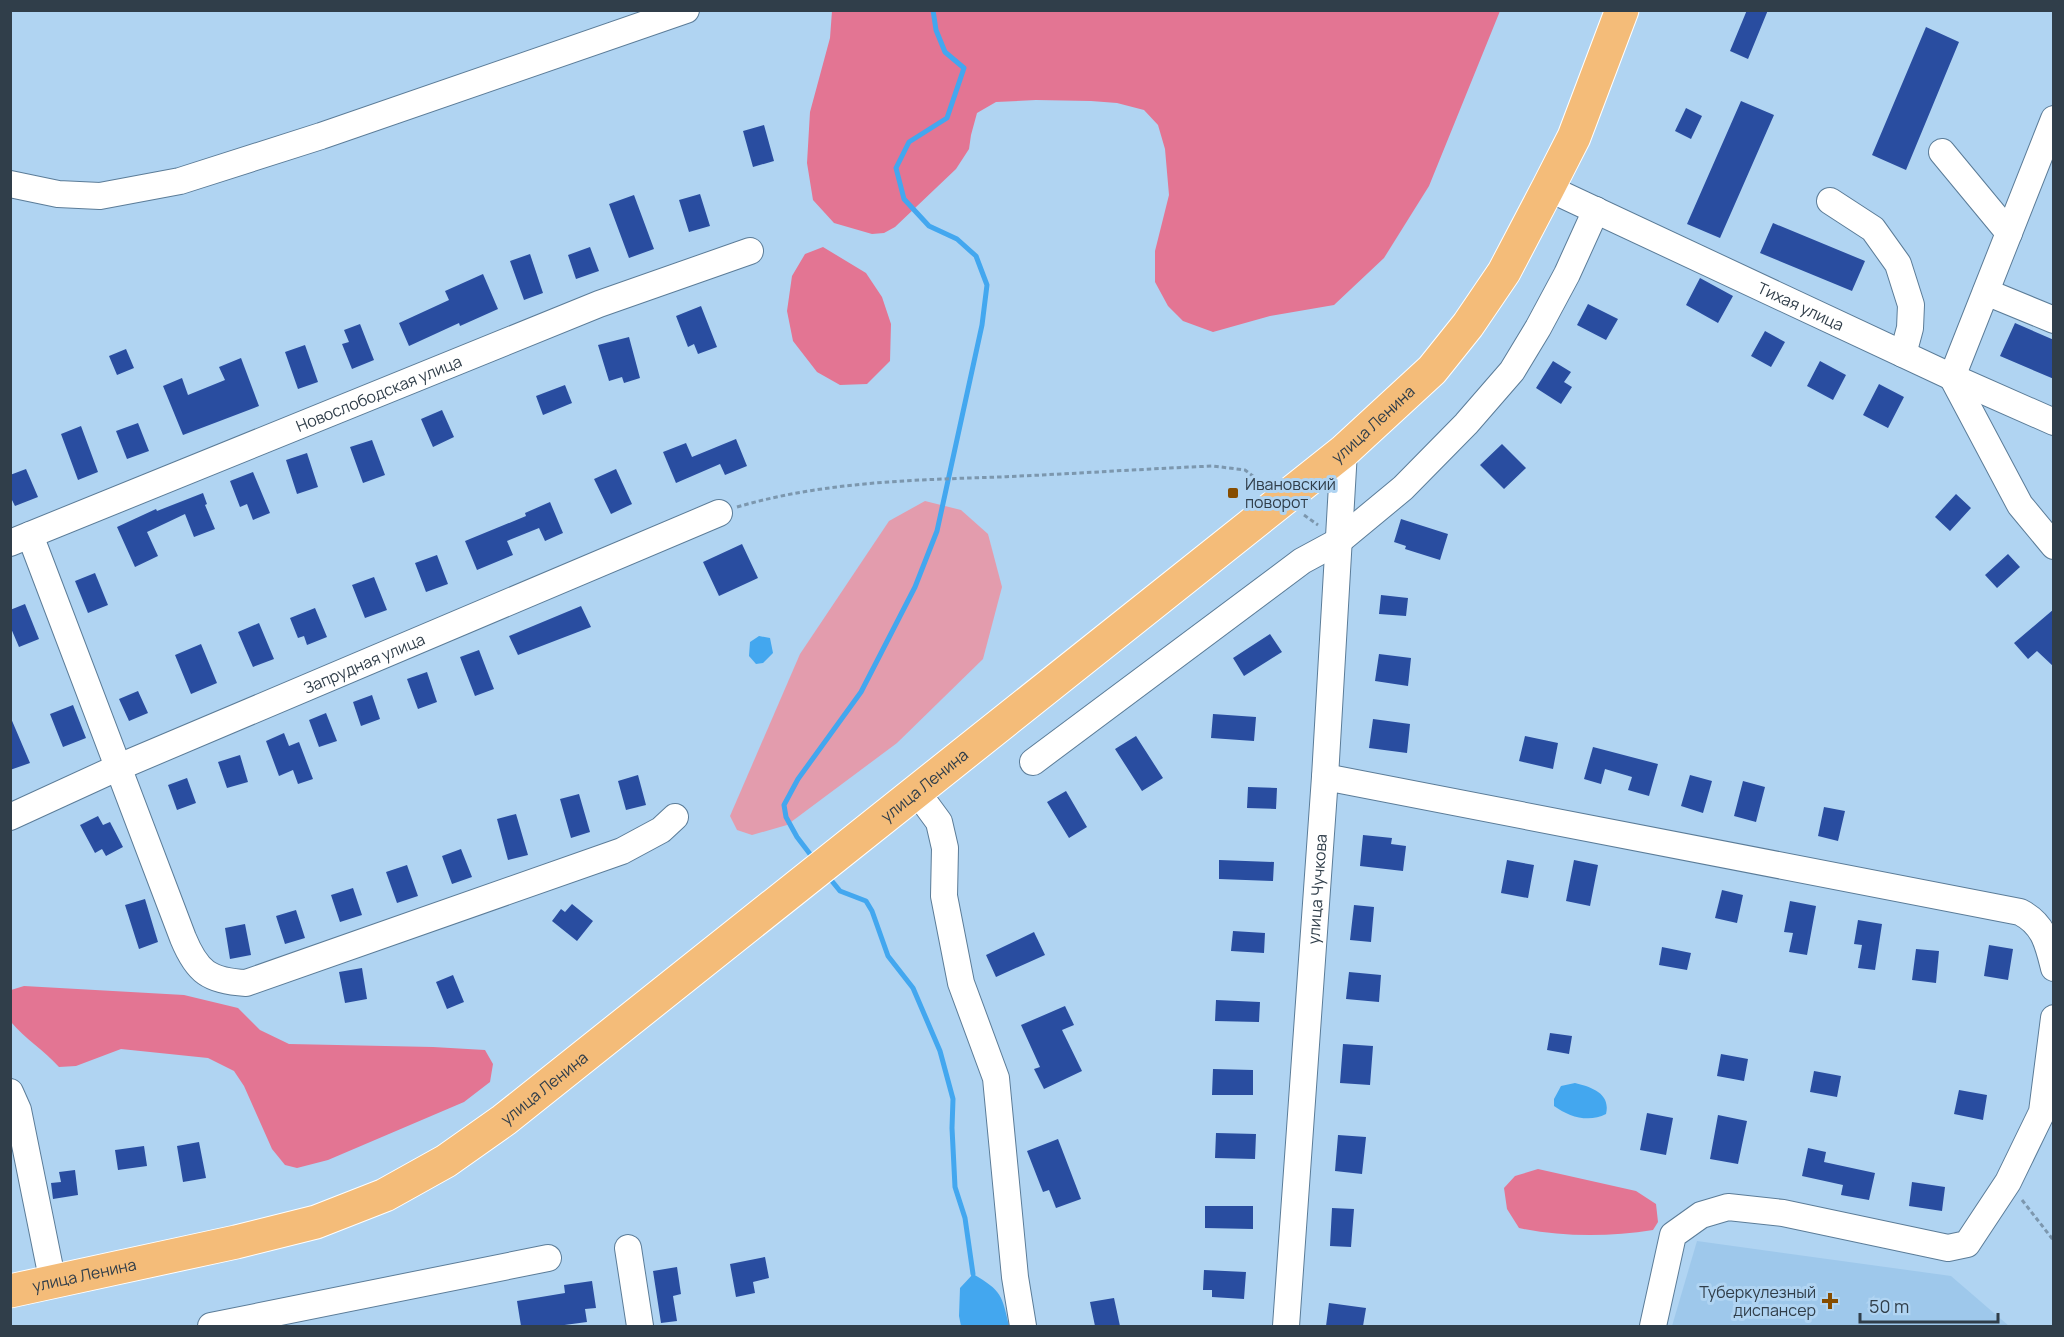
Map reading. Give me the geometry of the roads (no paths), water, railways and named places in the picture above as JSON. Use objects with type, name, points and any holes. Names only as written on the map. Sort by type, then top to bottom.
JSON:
[{"type":"main road","name":"улица Ленина","points":[[10,1291],[316,1222],[385,1195],[446,1161],[504,1120],[917,792],[1344,451],[1432,370],[1468,325],[1504,272],[1574,137],[1622,10]]},
{"type":"street","points":[[10,184],[58,194],[100,196],[180,181],[321,136],[687,10]]},
{"type":"street","points":[[2054,119],[1952,377],[2020,505],[2054,546]]},
{"type":"street","points":[[1942,152],[2009,233]]},
{"type":"street","name":"Тихая улица","points":[[1548,188],[1952,377],[2054,422]]},
{"type":"street","points":[[1830,201],[1873,229],[1898,264],[1911,305],[1910,328],[1903,354]]},
{"type":"street","points":[[1033,762],[1302,561],[1339,541],[1403,488],[1466,424],[1512,371],[1567,274],[1596,210]]},
{"type":"street","name":"Новослободская улица","points":[[20,539],[599,304],[750,252]]},
{"type":"street","points":[[1986,292],[2054,320]]},
{"type":"street","name":"улица Чучкова","points":[[1287,1326],[1325,777],[1344,451]]},
{"type":"street","name":"Запрудная улица","points":[[10,817],[119,767],[719,513]]},
{"type":"street","points":[[20,539],[119,767],[191,957],[204,973],[225,982],[246,983],[622,851],[661,830],[675,817]]},
{"type":"street","points":[[1325,777],[2020,912],[2031,917],[2048,940],[2054,968]]},
{"type":"street","points":[[917,792],[939,822],[945,848],[944,896],[961,983],[996,1078],[1015,1277],[1023,1326]]},
{"type":"street","points":[[1653,1326],[1673,1235],[1701,1215],[1728,1207],[1783,1213],[1948,1248],[1967,1244],[2008,1182],[2042,1112],[2054,1018]]},
{"type":"street","points":[[10,1092],[18,1110],[53,1283]]},
{"type":"street","points":[[628,1248],[640,1326]]},
{"type":"street","points":[[211,1326],[548,1258]]},
{"type":"water","points":[[759,636],[770,638],[773,653],[763,663],[756,664],[749,656],[750,642]]},
{"type":"water","points":[[1575,1083],[1593,1089],[1603,1096],[1607,1107],[1606,1114],[1593,1118],[1579,1117],[1554,1106],[1554,1099],[1561,1086]]},
{"type":"water","points":[[973,1274],[990,1285],[999,1295],[1005,1307],[1009,1326],[961,1326],[960,1288]]},
{"type":"waterway","points":[[813,858],[797,837],[786,817],[784,805],[798,779],[861,692],[915,587],[937,531],[982,325],[987,285],[976,256],[957,239],[929,226],[904,199],[896,168],[909,142],[947,118],[964,68],[945,52],[936,30],[933,10]]},
{"type":"waterway","points":[[827,875],[840,891],[866,901],[872,911],[888,956],[913,988],[940,1051],[953,1099],[955,1187],[965,1218],[973,1274]]},
{"type":"place","name":"Ивановский поворот","points":[[1233,493]]},
{"type":"place","name":"Туберкулезный диспансер","points":[[1830,1301]]}]
